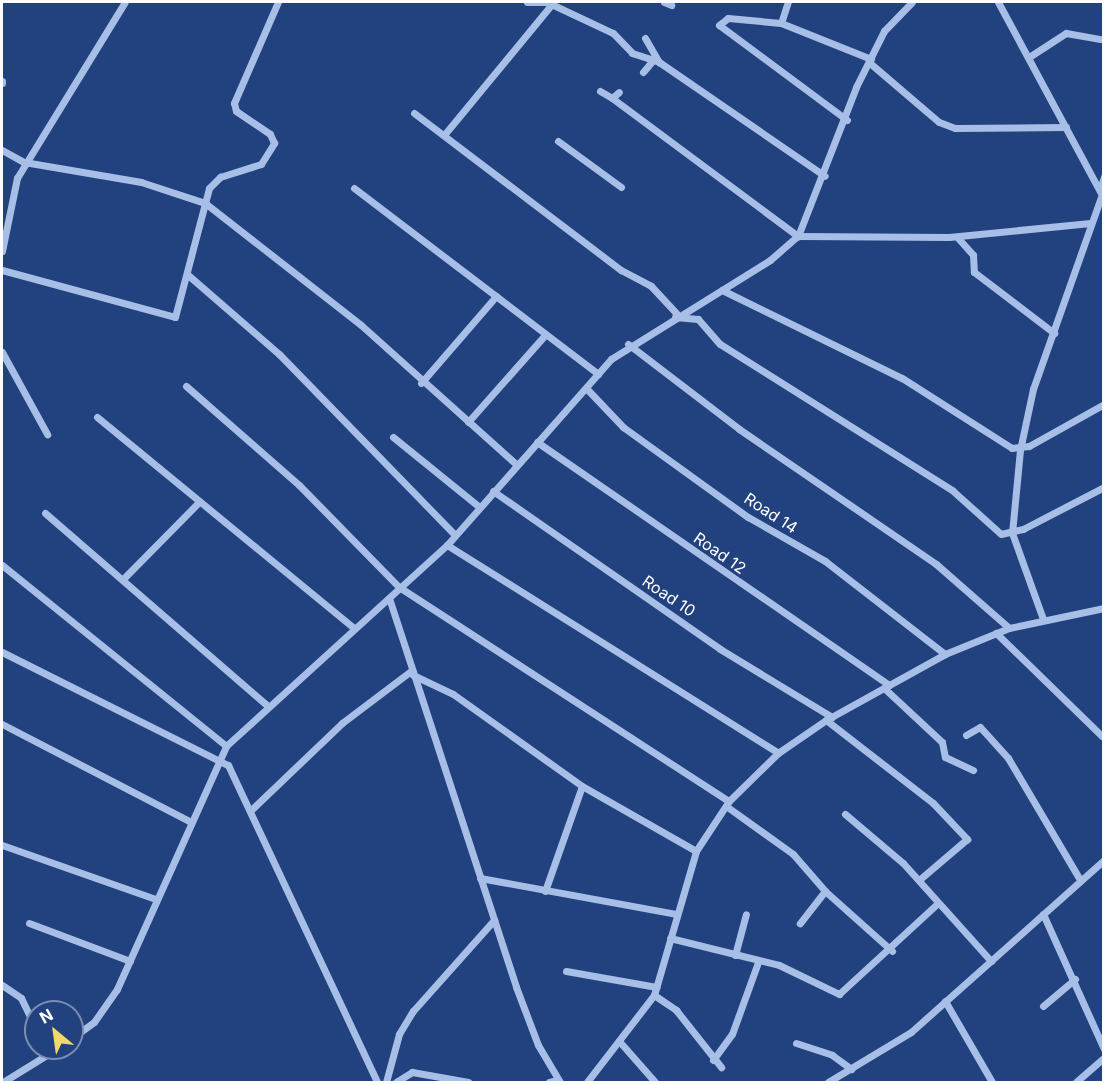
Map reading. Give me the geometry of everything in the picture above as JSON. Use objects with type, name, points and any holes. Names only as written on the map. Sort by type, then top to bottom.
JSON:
[{"type":"street","points":[[2,251],[12,191],[24,162],[125,2]]},
{"type":"street","points":[[2,270],[171,319],[188,275],[205,203],[220,177],[261,164],[274,143],[270,134],[236,111],[234,103],[278,2]]},
{"type":"street","points":[[527,2],[549,3],[656,61],[825,176]]},
{"type":"street","points":[[781,23],[788,2]]},
{"type":"street","points":[[84,1028],[103,1011],[130,962],[189,821],[225,746],[267,705],[447,545],[477,505],[493,491],[598,374],[628,344],[722,290],[798,236],[847,120],[856,87],[885,31],[912,2]]},
{"type":"street","points":[[998,2],[1102,194]]},
{"type":"street","points":[[444,135],[549,3]]},
{"type":"street","points":[[847,120],[719,25],[728,18],[781,23],[871,61],[939,122],[955,128],[1066,127]]},
{"type":"street","points":[[1029,57],[1066,33],[1100,39]]},
{"type":"street","points":[[645,38],[656,61]]},
{"type":"street","points":[[643,72],[656,61]]},
{"type":"street","points":[[600,91],[798,236],[957,237],[1090,223]]},
{"type":"street","points":[[612,98],[619,92]]},
{"type":"street","points":[[414,113],[621,270],[651,286],[675,316],[698,319],[720,344],[953,491],[1001,534],[1012,534],[1104,487]]},
{"type":"street","points":[[558,141],[621,187]]},
{"type":"street","points":[[2,150],[24,162],[141,182],[205,203],[361,325],[421,383],[516,464]]},
{"type":"street","points":[[1043,619],[1012,534],[1020,450],[1033,388],[1102,194],[1104,177]]},
{"type":"street","points":[[354,188],[598,374]]},
{"type":"street","points":[[957,237],[973,255],[974,272],[1054,333]]},
{"type":"street","points":[[188,275],[279,354],[454,534]]},
{"type":"street","points":[[722,290],[902,378],[1020,450]]},
{"type":"street","points":[[421,383],[496,296]]},
{"type":"street","points":[[468,422],[545,335]]},
{"type":"street","points":[[628,344],[739,429],[936,564],[1009,628]]},
{"type":"street","points":[[2,352],[47,434]]},
{"type":"street","points":[[2,369],[9,364]]},
{"type":"street","points":[[186,386],[299,485],[399,587],[728,804],[793,854],[825,891],[888,952]]},
{"type":"street","name":"Road 14","points":[[586,388],[623,427],[748,517],[825,561],[945,654]]},
{"type":"street","points":[[1020,450],[1104,404]]},
{"type":"street","points":[[98,417],[354,628]]},
{"type":"street","points":[[393,437],[477,505]]},
{"type":"street","name":"Road 12","points":[[537,442],[887,687],[942,742],[945,757],[973,770]]},
{"type":"street","name":"Road 10","points":[[493,491],[720,649],[829,719],[933,803],[967,839],[919,880]]},
{"type":"street","points":[[124,578],[199,502]]},
{"type":"street","points":[[45,513],[124,578],[267,705]]},
{"type":"street","points":[[447,545],[778,753]]},
{"type":"street","points":[[2,564],[225,746]]},
{"type":"street","points":[[389,598],[494,920],[538,1045],[559,1081],[549,1083]]},
{"type":"street","points":[[587,1083],[654,995],[696,851],[728,804],[778,753],[829,719],[945,654],[1009,628],[1043,619],[1104,608]]},
{"type":"street","points":[[996,633],[1102,736]]},
{"type":"street","points":[[2,652],[217,760],[233,772],[377,1083]]},
{"type":"street","points":[[412,673],[489,717],[582,786],[696,851]]},
{"type":"street","points":[[251,810],[342,723],[412,673]]},
{"type":"street","points":[[2,724],[189,821]]},
{"type":"street","points":[[966,735],[980,727],[1008,758],[1079,878]]},
{"type":"street","points":[[545,891],[582,786]]},
{"type":"street","points":[[844,814],[919,880],[991,961]]},
{"type":"street","points":[[2,845],[155,899]]},
{"type":"street","points":[[828,1083],[911,1032],[1043,914],[1079,878],[1104,860]]},
{"type":"street","points":[[480,878],[676,914]]},
{"type":"street","points":[[800,923],[825,891]]},
{"type":"street","points":[[670,938],[801,973],[839,994],[888,952],[938,904]]},
{"type":"street","points":[[735,955],[746,914]]},
{"type":"street","points":[[1043,914],[1076,979],[1104,1049]]},
{"type":"street","points":[[386,1083],[399,1034],[413,1011],[494,920]]},
{"type":"street","points":[[29,923],[130,962]]},
{"type":"street","points":[[713,1060],[728,1043],[758,962]]},
{"type":"street","points":[[566,971],[657,987]]},
{"type":"street","points":[[1043,1006],[1076,979]]},
{"type":"street","points":[[2,985],[21,998],[24,1004]]},
{"type":"street","points":[[654,995],[676,1010],[713,1060],[721,1067]]},
{"type":"street","points":[[945,1001],[992,1083]]},
{"type":"street","points":[[619,1041],[655,1083]]},
{"type":"street","points":[[796,1043],[832,1055],[851,1070]]},
{"type":"street","points":[[1076,1083],[1104,1058]]},
{"type":"street","points":[[3,1083],[34,1060]]},
{"type":"street","points":[[396,1083],[412,1072],[468,1083]]}]
